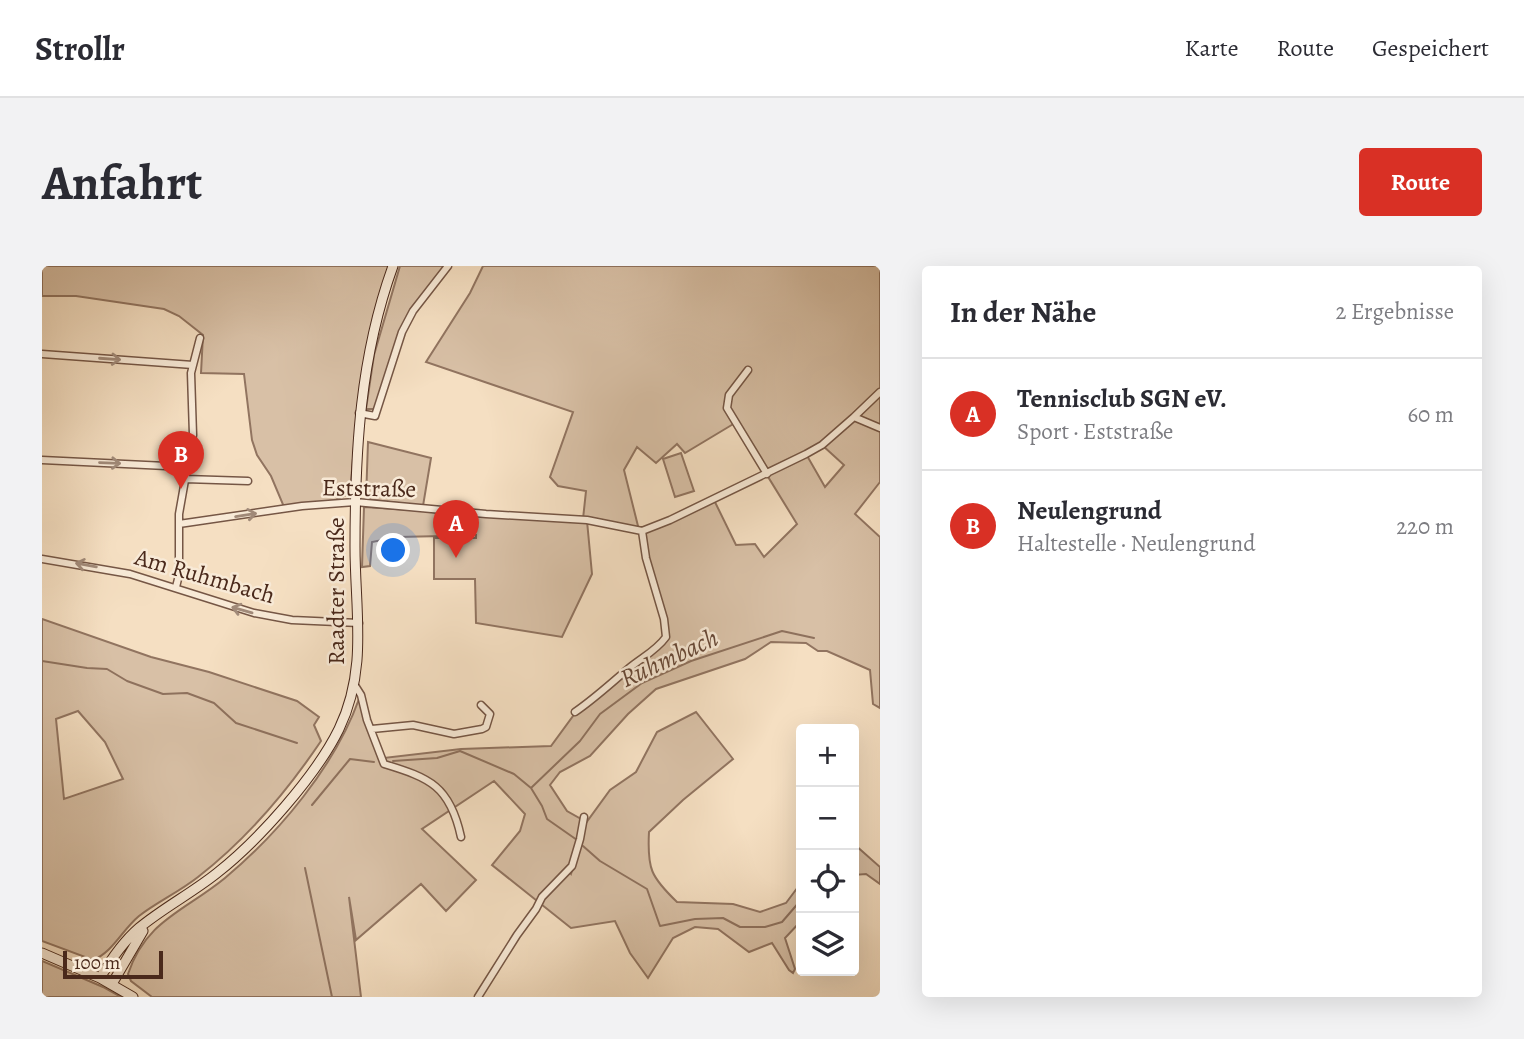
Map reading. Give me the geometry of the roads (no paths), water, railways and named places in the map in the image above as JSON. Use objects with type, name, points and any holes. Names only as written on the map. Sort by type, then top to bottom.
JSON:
[{"type":"main road","name":"Raadter Straße","points":[[100,978],[138,929],[217,873],[249,845],[274,818],[328,747],[339,728],[354,684],[359,645],[355,502],[359,413],[371,340],[393,266]]},
{"type":"main road","name":"Raadter Straße","points":[[111,984],[150,921]]},
{"type":"main road","points":[[42,953],[100,978],[133,997]]},
{"type":"street","points":[[359,413],[375,416],[402,332],[413,311],[448,266]]},
{"type":"street","points":[[176,587],[179,575],[178,524],[194,435],[191,373],[200,338]]},
{"type":"street","points":[[42,354],[193,365]]},
{"type":"street","points":[[748,370],[730,396],[727,408],[767,474]]},
{"type":"street","points":[[575,712],[606,690],[666,637],[642,531],[767,474],[822,444],[880,392]]},
{"type":"street","points":[[854,417],[880,428]]},
{"type":"street","points":[[42,460],[187,467]]},
{"type":"street","points":[[185,479],[248,481]]},
{"type":"street","name":"Eststraße","points":[[178,524],[302,506],[355,502],[587,520],[642,531]]},
{"type":"street","name":"Am Ruhmbach","points":[[42,559],[119,571],[254,613],[292,620],[359,623]]},
{"type":"street","points":[[354,684],[361,695],[366,720],[372,729],[384,764],[412,772],[445,795],[453,806],[461,836]]},
{"type":"street","points":[[372,729],[413,726],[454,734],[482,729],[486,727],[490,715],[481,705]]},
{"type":"street","points":[[478,997],[542,897],[572,866],[584,817]]},
{"type":"waterway","name":"Ruhmbach","points":[[531,788],[580,741],[600,714],[642,683],[691,661],[782,631],[814,638]]},
{"type":"waterway","name":"Ruhmbach","points":[[42,661],[107,669],[127,681],[163,694],[187,693],[214,703],[236,723],[297,743]]},
{"type":"waterway","name":"Ruhmbach","points":[[393,761],[437,758],[460,751],[514,774],[531,788],[547,819],[577,840]]},
{"type":"waterway","points":[[312,805],[350,759],[374,762]]},
{"type":"waterway","name":"Ruhmbach","points":[[583,846],[600,861],[647,889],[660,926],[695,919],[723,918],[740,927],[765,927],[782,922],[796,906]]},
{"type":"waterway","points":[[305,868],[332,997]]},
{"type":"place","name":"Neulengrund","points":[[181,489]]},
{"type":"place","name":"Tennisclub SGN eV.","points":[[456,558]]}]
